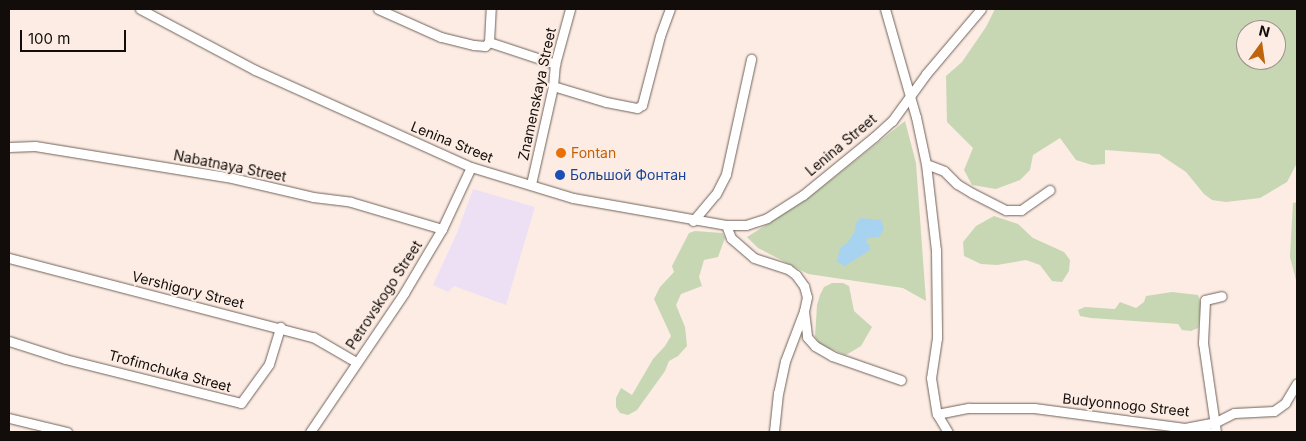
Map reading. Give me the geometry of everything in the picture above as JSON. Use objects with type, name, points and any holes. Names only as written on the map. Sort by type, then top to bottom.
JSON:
[{"type":"street","name":"Lenina Street","points":[[140,9],[255,70],[471,168],[531,184],[573,198],[693,221],[726,225],[746,225],[767,218],[803,195],[892,121],[926,74],[982,9]]},
{"type":"street","points":[[378,9],[441,37],[474,46],[485,46],[490,42],[491,9]]},
{"type":"street","name":"Znamenskaya Street","points":[[531,184],[553,86],[555,64],[570,9]]},
{"type":"street","points":[[553,86],[606,102],[637,108],[642,105],[660,36],[670,9]]},
{"type":"street","points":[[885,9],[911,97],[926,164],[936,250],[937,338],[931,378],[937,414],[948,432]]},
{"type":"street","points":[[490,42],[555,64]]},
{"type":"street","points":[[693,221],[716,194],[726,174],[751,59]]},
{"type":"street","name":"Nabatnaya Street","points":[[9,147],[35,146],[232,178],[313,197],[351,202],[442,229]]},
{"type":"street","points":[[926,164],[944,171],[957,184],[972,194],[1006,210],[1021,210],[1050,190]]},
{"type":"street","name":"Petrovskogo Street","points":[[310,432],[404,293],[442,229],[471,168]]},
{"type":"street","points":[[726,225],[732,238],[742,250],[754,258],[788,269],[801,280],[807,297],[804,311],[795,330],[785,361],[778,393],[774,432]]},
{"type":"street","name":"Vershigory Street","points":[[9,258],[314,337],[356,362]]},
{"type":"street","points":[[1216,432],[1203,343],[1205,300],[1222,296]]},
{"type":"street","points":[[804,311],[807,337]]},
{"type":"street","name":"Trofimchuka Street","points":[[9,341],[65,359],[241,402],[270,364],[280,327]]},
{"type":"street","points":[[795,330],[807,337],[815,346],[832,356],[901,380]]},
{"type":"street","name":"Budyonnogo Street","points":[[937,414],[969,408],[1034,408],[1185,428],[1216,422],[1234,413],[1274,411],[1285,403],[1297,383]]},
{"type":"street","points":[[9,418],[67,432]]},
{"type":"street","points":[[1185,428],[1210,432]]},
{"type":"shaded area","points":[[473,189],[535,207],[506,305],[454,286],[448,292],[433,285],[457,233]]},
{"type":"green space","points":[[995,9],[1297,9],[1297,163],[1287,182],[1260,198],[1226,202],[1212,200],[1204,194],[1186,172],[1159,154],[1105,150],[1105,164],[1092,165],[1076,160],[1060,138],[1033,155],[1030,170],[1020,180],[996,189],[972,185],[964,170],[973,148],[947,122],[946,76],[962,62],[986,27]]},
{"type":"green space","points":[[905,121],[916,163],[926,301],[903,288],[808,274],[758,248],[747,237],[807,199]]},
{"type":"green space","points":[[1297,202],[1297,284],[1290,257],[1293,203]]},
{"type":"green space","points":[[994,216],[1018,224],[1033,238],[1064,252],[1070,260],[1069,271],[1062,282],[1052,281],[1040,265],[1026,260],[997,265],[981,264],[964,256],[963,242],[976,226]]},
{"type":"green space","points":[[695,231],[722,233],[725,238],[718,257],[704,260],[699,277],[702,286],[681,294],[676,305],[685,327],[687,346],[678,356],[669,361],[665,371],[637,410],[628,415],[620,413],[616,407],[616,398],[621,388],[632,395],[653,359],[671,336],[654,299],[660,287],[674,272],[672,266],[689,233]]},
{"type":"green space","points":[[832,283],[843,283],[849,286],[854,311],[872,327],[861,346],[846,355],[821,345],[815,337],[817,305],[820,295],[824,287]]},
{"type":"green space","points":[[1172,292],[1198,295],[1201,304],[1198,328],[1191,331],[1182,330],[1178,324],[1091,318],[1080,316],[1078,310],[1085,307],[1115,309],[1120,302],[1136,308],[1144,302],[1146,296]]},
{"type":"water","points":[[861,218],[881,220],[884,229],[879,237],[868,238],[866,243],[870,245],[870,250],[845,266],[837,262],[840,248],[848,242],[855,231],[856,223]]},
{"type":"place","name":"Fontan","points":[[561,153]]},
{"type":"place","name":"Большой Фонтан","points":[[560,175]]}]
